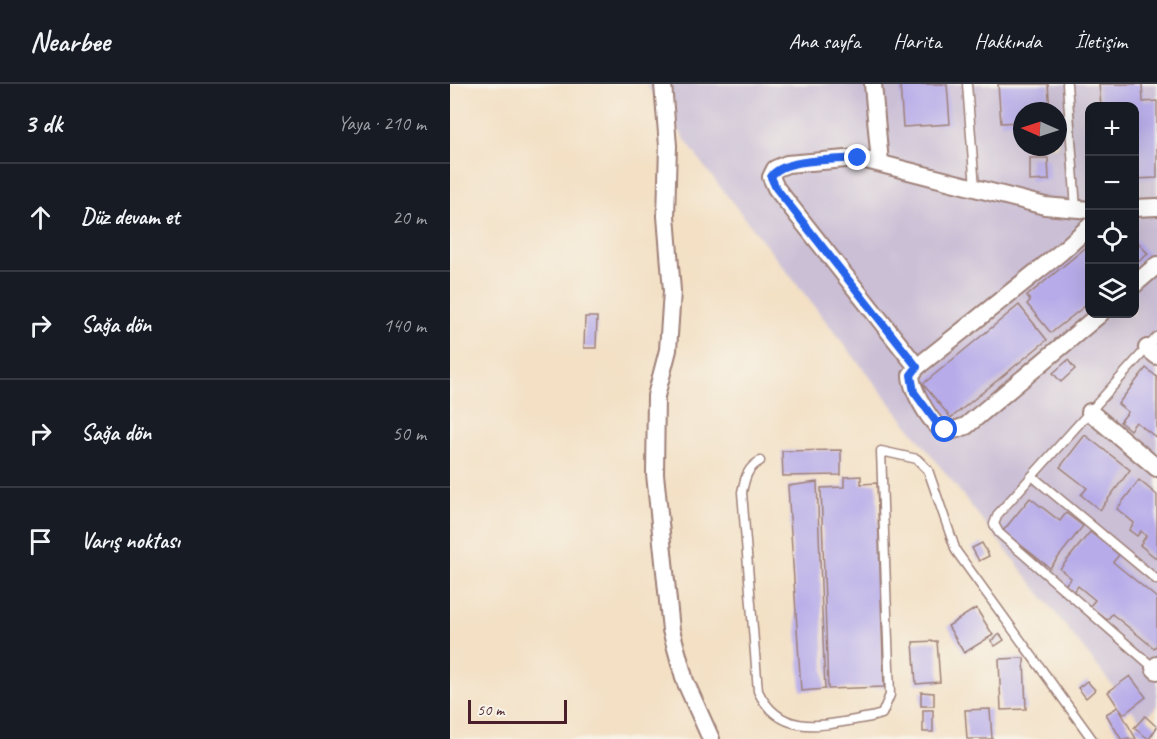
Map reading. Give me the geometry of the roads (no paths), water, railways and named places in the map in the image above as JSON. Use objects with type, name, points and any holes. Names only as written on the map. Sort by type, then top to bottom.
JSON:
[{"type":"street","points":[[663,84],[668,146],[666,216],[672,291],[668,350],[656,396],[655,474],[671,630],[686,681],[711,739]]},
{"type":"street","points":[[873,84],[880,163]]},
{"type":"street","points":[[917,367],[776,188],[771,177],[775,169],[787,164],[858,158],[1045,206],[1083,210]]},
{"type":"street","points":[[1139,208],[1157,207]]},
{"type":"street","points":[[1085,230],[1060,253],[917,367],[911,375],[914,392],[939,426],[954,431],[966,426],[1095,318]]},
{"type":"street","points":[[1139,281],[1157,265]]},
{"type":"street","points":[[1090,412],[1157,468]]},
{"type":"lane","points":[[967,84],[975,188]]},
{"type":"lane","points":[[1067,84],[1083,210]]},
{"type":"lane","points":[[1154,347],[1090,412],[1032,476],[998,514],[994,524],[999,533],[1156,668]]},
{"type":"lane","points":[[760,461],[751,466],[745,477],[742,492],[758,691],[769,712],[777,720],[798,729],[871,717],[882,714],[890,695],[881,451],[916,459],[928,470],[956,550],[1092,739]]},
{"type":"lane","points":[[1032,476],[1157,580]]}]
